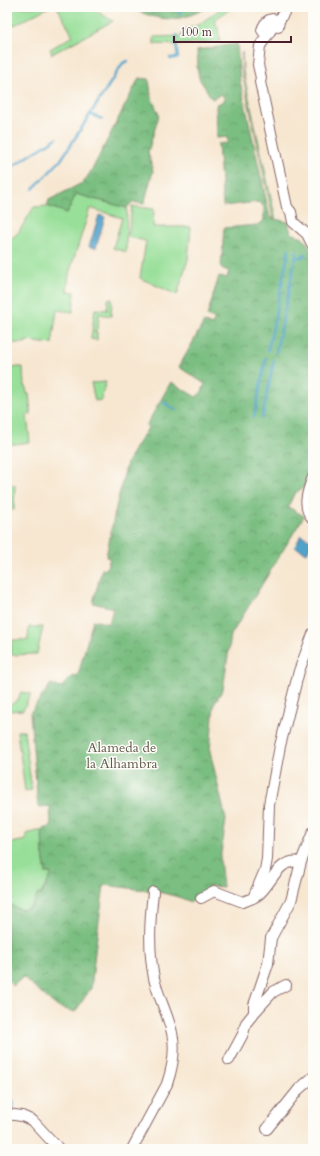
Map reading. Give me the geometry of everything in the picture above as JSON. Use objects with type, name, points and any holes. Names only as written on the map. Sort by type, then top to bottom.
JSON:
[{"type":"street","points":[[259,52],[278,28],[279,21],[287,7]]},
{"type":"street","points":[[279,21],[275,19],[266,21],[264,24],[262,30],[266,36],[260,46],[258,65],[261,78],[264,81],[287,183],[292,206],[290,212],[293,222],[308,234],[313,246]]},
{"type":"street","points":[[313,477],[307,509],[313,519]]},
{"type":"street","points":[[253,898],[265,870],[267,859],[269,804],[280,746],[299,671],[313,634]]},
{"type":"street","points":[[254,1013],[254,1005],[268,964],[271,938],[291,901],[301,862],[313,832]]},
{"type":"street","points":[[201,898],[214,891],[243,902],[258,895],[280,867],[295,861],[301,862]]},
{"type":"street","points":[[132,1149],[167,1084],[174,1051],[173,1035],[157,989],[152,968],[150,926],[153,892]]},
{"type":"street","points":[[229,1060],[243,1034],[246,1023],[273,992],[286,985]]},
{"type":"street","points":[[266,1129],[299,1089],[313,1077]]},
{"type":"street","points":[[7,1114],[22,1116],[33,1121],[59,1149]]},
{"type":"green space","points":[[7,7],[49,7],[7,29]]},
{"type":"green space","points":[[57,7],[90,7],[113,21],[52,54],[50,49],[73,36]]},
{"type":"green space","points":[[129,7],[207,7],[199,12],[185,17],[168,19],[145,14]]},
{"type":"green space","points":[[223,7],[233,7],[214,20],[218,28],[220,41],[178,45],[154,44],[154,37],[182,36],[183,30],[198,25]]},
{"type":"green space","name":"Alameda de la Alhambra","points":[[237,44],[240,81],[270,218],[288,222],[291,233],[306,241],[313,257],[313,461],[305,486],[294,494],[288,507],[304,516],[231,635],[223,689],[214,704],[210,751],[226,820],[220,860],[223,887],[209,886],[206,892],[191,902],[160,892],[104,885],[91,988],[75,1012],[58,1007],[23,977],[13,986],[7,978],[7,887],[12,899],[9,901],[11,904],[22,910],[26,909],[33,905],[38,894],[41,895],[51,873],[46,873],[43,854],[42,829],[51,827],[50,806],[38,807],[30,713],[51,684],[60,688],[72,677],[78,675],[93,620],[109,624],[113,608],[93,603],[102,569],[106,570],[110,558],[106,557],[127,463],[148,428],[146,426],[171,382],[196,397],[202,392],[205,384],[179,367],[204,322],[212,325],[215,319],[207,316],[219,276],[227,278],[229,271],[221,268],[224,228],[257,225],[264,220],[264,207],[259,202],[223,206],[218,144],[228,143],[227,137],[217,138],[216,105],[225,100],[222,94],[212,99],[199,78],[197,66],[197,50]]},
{"type":"green space","points":[[242,52],[243,71],[275,216],[276,223],[274,224],[242,72]]},
{"type":"green space","points":[[139,78],[149,79],[151,96],[159,115],[148,152],[153,171],[144,204],[132,202],[127,208],[76,194],[67,213],[47,206],[49,200],[84,182],[93,168]]},
{"type":"green space","points":[[76,194],[127,208],[126,252],[113,248],[122,218],[90,208],[69,274],[67,291],[75,292],[73,312],[57,310],[52,344],[26,341],[25,343],[7,343],[7,242],[18,233],[34,207],[47,206],[67,213]]},
{"type":"green space","points":[[132,206],[154,209],[153,227],[191,227],[188,259],[177,295],[140,278],[146,241],[128,237]]},
{"type":"green space","points":[[108,299],[112,299],[111,316],[99,314],[98,329],[95,330],[95,332],[97,332],[97,340],[91,339],[95,309],[107,310]]},
{"type":"green space","points":[[23,367],[24,387],[26,387],[27,394],[29,394],[31,414],[27,415],[30,442],[7,445],[7,388],[9,388],[9,372],[11,368]]},
{"type":"green space","points":[[106,382],[101,400],[95,401],[91,383]]},
{"type":"green space","points":[[7,485],[15,485],[14,510],[7,509]]},
{"type":"green space","points":[[29,627],[43,627],[37,654],[11,655],[12,640],[28,640]]},
{"type":"green space","points":[[21,692],[31,694],[23,710],[7,711],[7,707],[18,700]]},
{"type":"green space","points":[[17,731],[24,731],[32,790],[25,791]]},
{"type":"green space","points":[[42,831],[46,873],[52,873],[40,895],[38,894],[31,906],[22,910],[16,908],[8,901],[12,899],[7,887],[7,844],[26,840],[26,834]]},
{"type":"water","points":[[99,215],[105,217],[96,248],[89,247]]},
{"type":"water","points":[[301,535],[313,541],[307,553],[295,547]]},
{"type":"waterway","points":[[180,13],[181,7]]},
{"type":"waterway","points":[[171,59],[170,58],[178,58],[176,42],[177,35]]},
{"type":"waterway","points":[[33,189],[61,160],[123,63],[128,61]]},
{"type":"waterway","points":[[90,114],[102,119]]},
{"type":"waterway","points":[[7,170],[57,138]]},
{"type":"waterway","points":[[268,350],[289,249]]},
{"type":"waterway","points":[[276,352],[297,251]]},
{"type":"waterway","points":[[295,257],[302,257],[305,254]]},
{"type":"waterway","points":[[254,417],[266,358]]},
{"type":"waterway","points":[[262,418],[274,360]]},
{"type":"waterway","points":[[163,402],[176,410]]}]
